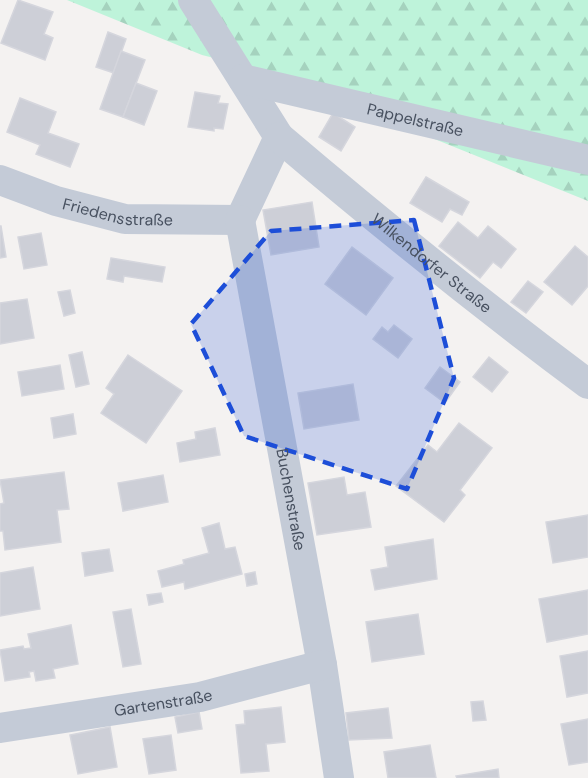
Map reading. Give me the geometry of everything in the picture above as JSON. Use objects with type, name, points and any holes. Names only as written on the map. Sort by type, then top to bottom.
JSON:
[{"type":"street","name":"Wilkendorfer Straße","points":[[193,0],[279,137],[426,261],[588,384]]},
{"type":"street","name":"Pappelstraße","points":[[243,79],[588,160]]},
{"type":"street","points":[[240,220],[279,137]]},
{"type":"street","name":"Friedensstraße","points":[[0,180],[56,201],[125,219],[240,220]]},
{"type":"street","name":"Buchenstraße","points":[[240,220],[322,665],[339,778]]},
{"type":"street","name":"Gartenstraße","points":[[0,728],[200,697],[322,665]]},
{"type":"highlighted area","points":[[414,220],[454,378],[407,489],[244,436],[191,324],[271,231]]},
{"type":"green space","points":[[67,0],[588,0],[588,201],[266,71],[202,55]]},
{"type":"building","points":[[18,0],[53,12],[44,34],[53,38],[45,60],[1,43]]},
{"type":"building","points":[[108,32],[126,39],[114,73],[96,67]]},
{"type":"building","points":[[121,51],[145,60],[123,117],[100,109]]},
{"type":"building","points":[[136,83],[157,91],[144,125],[123,117]]},
{"type":"building","points":[[195,92],[220,96],[218,103],[228,104],[223,129],[214,128],[214,131],[188,127]]},
{"type":"building","points":[[20,98],[56,112],[48,133],[79,144],[70,167],[36,154],[40,145],[7,132]]},
{"type":"building","points":[[333,113],[355,127],[341,151],[319,137]]},
{"type":"building","points":[[426,177],[469,202],[462,215],[450,209],[442,222],[410,203]]},
{"type":"building","points":[[312,202],[319,247],[271,255],[263,210]]},
{"type":"building","points":[[458,222],[478,238],[488,226],[516,249],[501,268],[493,262],[480,278],[439,246]]},
{"type":"building","points":[[0,226],[6,257],[0,258]]},
{"type":"building","points":[[41,233],[47,265],[24,269],[18,237]]},
{"type":"building","points":[[575,246],[588,257],[588,286],[572,305],[544,282]]},
{"type":"building","points":[[352,247],[393,278],[366,315],[325,284]]},
{"type":"building","points":[[111,258],[165,267],[162,282],[124,276],[123,282],[107,279]]},
{"type":"building","points":[[528,281],[543,292],[526,313],[511,302]]},
{"type":"building","points":[[70,290],[75,313],[64,316],[58,292]]},
{"type":"building","points":[[27,299],[34,338],[0,344],[0,303]]},
{"type":"building","points":[[394,325],[412,339],[398,358],[373,339],[382,327],[388,332]]},
{"type":"building","points":[[82,352],[89,384],[76,387],[69,355]]},
{"type":"building","points":[[128,355],[182,391],[146,443],[101,413],[114,394],[106,388]]},
{"type":"building","points":[[489,357],[508,372],[492,392],[473,377]]},
{"type":"building","points":[[60,365],[64,389],[22,396],[18,372]]},
{"type":"building","points":[[440,367],[460,382],[445,403],[425,388]]},
{"type":"building","points":[[353,384],[359,420],[304,429],[298,393]]},
{"type":"building","points":[[73,414],[76,434],[54,438],[51,418]]},
{"type":"building","points":[[459,423],[492,448],[460,490],[465,495],[444,522],[396,486],[428,445],[437,452]]},
{"type":"building","points":[[215,428],[220,455],[180,462],[177,443],[196,439],[195,432]]},
{"type":"building","points":[[64,472],[69,509],[57,510],[61,542],[5,550],[3,531],[0,531],[0,504],[4,503],[0,480]]},
{"type":"building","points":[[163,475],[168,502],[123,511],[118,483]]},
{"type":"building","points":[[344,477],[347,495],[365,492],[371,527],[317,535],[308,483]]},
{"type":"building","points":[[588,515],[588,557],[553,563],[546,522]]},
{"type":"building","points":[[219,523],[225,549],[235,547],[242,574],[185,589],[184,582],[162,587],[158,571],[184,564],[183,560],[209,553],[202,528]]},
{"type":"building","points":[[433,539],[437,579],[375,590],[371,570],[388,567],[385,547]]},
{"type":"building","points":[[109,549],[113,571],[85,576],[82,553]]},
{"type":"building","points":[[33,567],[40,609],[0,616],[0,573]]},
{"type":"building","points":[[255,572],[257,584],[247,586],[245,574]]},
{"type":"building","points":[[588,590],[588,634],[547,642],[539,599]]},
{"type":"building","points":[[161,593],[163,602],[149,605],[147,595]]},
{"type":"building","points":[[131,609],[141,664],[123,667],[113,612]]},
{"type":"building","points":[[418,614],[424,654],[372,662],[366,622]]},
{"type":"building","points":[[71,625],[78,664],[53,669],[55,678],[36,681],[34,671],[29,672],[30,677],[5,681],[0,650],[23,646],[24,649],[31,648],[28,634]]},
{"type":"building","points":[[588,651],[588,693],[567,697],[560,656]]},
{"type":"building","points":[[483,701],[486,720],[473,721],[471,702]]},
{"type":"building","points":[[281,707],[285,742],[266,744],[269,771],[241,773],[236,725],[245,724],[244,711]]},
{"type":"building","points":[[388,708],[392,738],[349,740],[346,713]]},
{"type":"building","points":[[199,712],[202,729],[178,733],[175,717]]},
{"type":"building","points":[[588,719],[588,762],[569,765],[561,724]]},
{"type":"building","points":[[110,727],[117,767],[78,774],[70,735]]},
{"type":"building","points":[[171,735],[176,770],[149,774],[143,739]]},
{"type":"building","points":[[430,745],[436,778],[388,778],[384,752]]},
{"type":"building","points":[[498,769],[499,778],[457,778],[456,776]]}]
